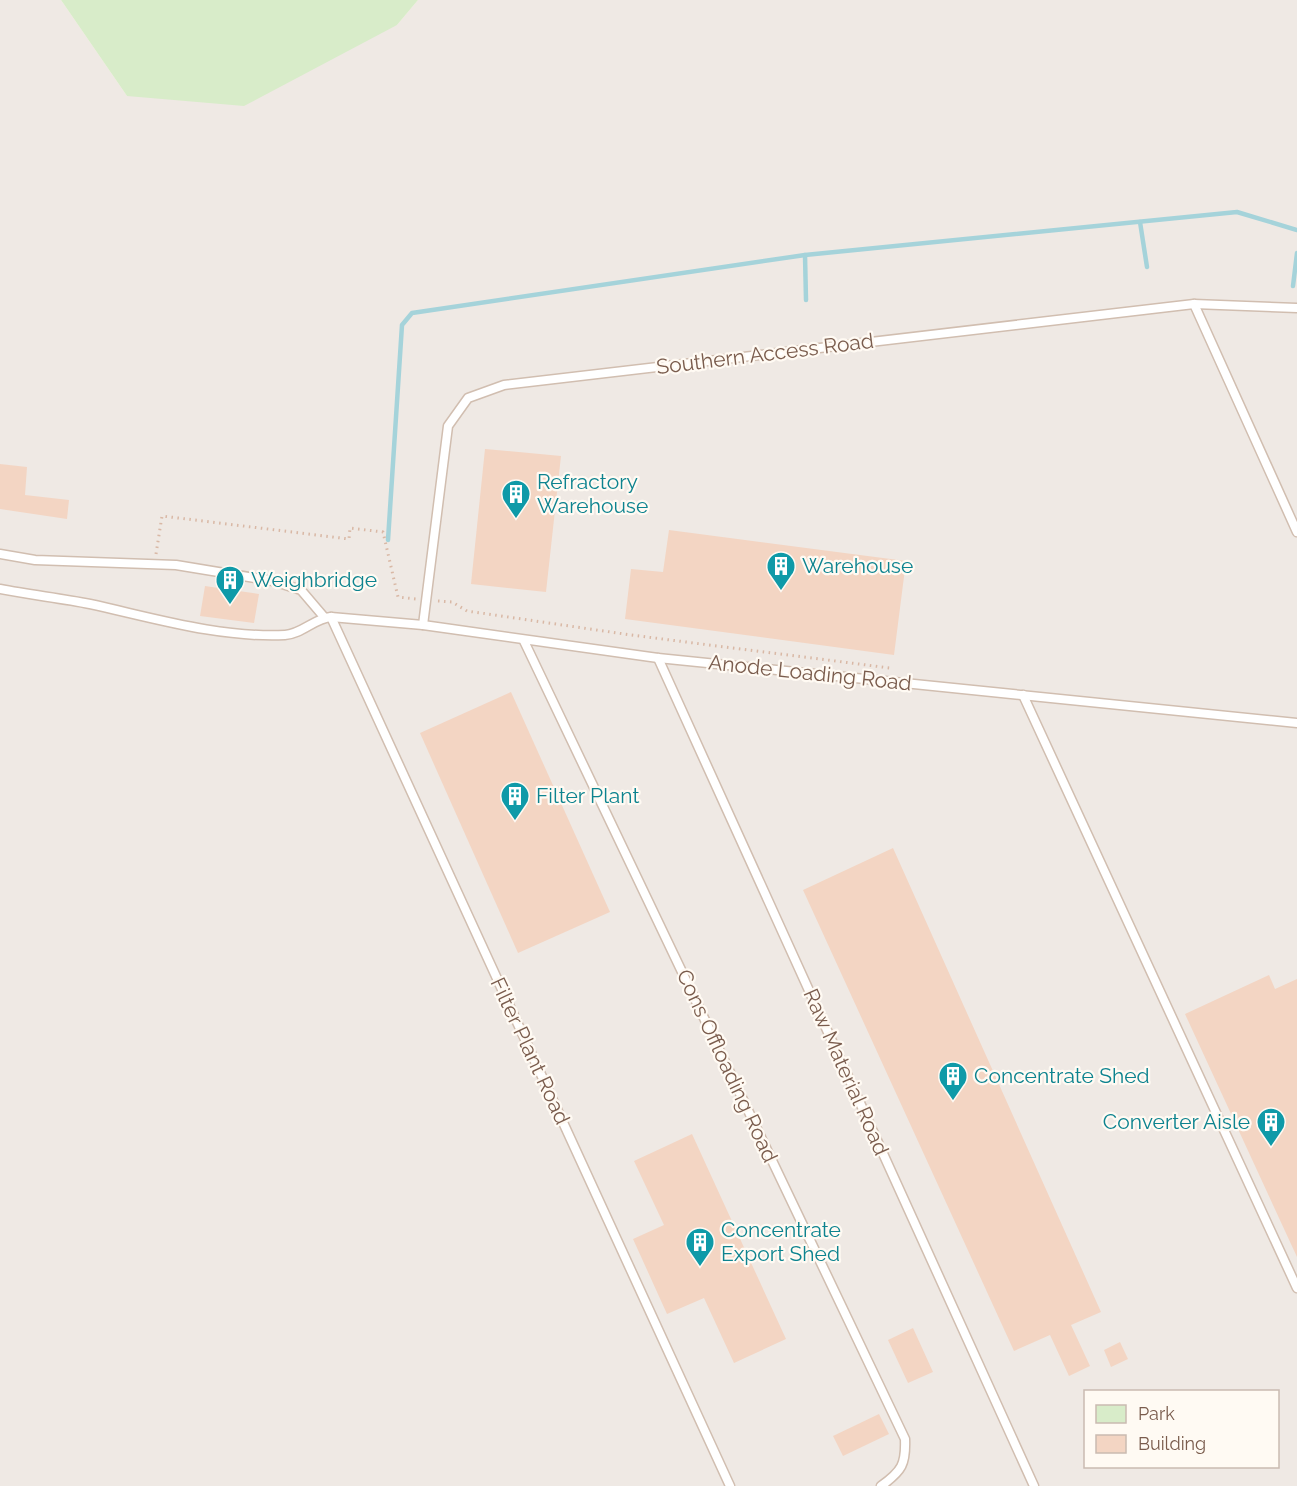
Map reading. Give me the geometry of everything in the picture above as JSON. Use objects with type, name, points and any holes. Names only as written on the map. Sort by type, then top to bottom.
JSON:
[{"type":"lane","name":"Southern Access Road","points":[[423,625],[448,426],[468,398],[504,385],[1194,304],[1297,308]]},
{"type":"lane","points":[[1194,304],[1297,532]]},
{"type":"lane","name":"Filter Plant Road","points":[[0,554],[35,560],[154,565],[218,571],[273,581],[301,590],[327,617],[730,1486]]},
{"type":"lane","points":[[0,590],[61,598],[172,625],[241,632],[287,635],[327,617]]},
{"type":"lane","name":"Anode Loading Road","points":[[327,617],[423,625],[658,658],[1297,723]]},
{"type":"lane","name":"Cons Offloading Road","points":[[524,641],[905,1439],[906,1460],[896,1476],[882,1486]]},
{"type":"lane","name":"Raw Material Road","points":[[658,658],[1034,1486]]},
{"type":"lane","points":[[1023,695],[1297,1288]]},
{"type":"path","points":[[154,565],[162,516],[349,538],[350,528],[383,532],[398,597],[452,602],[467,611],[631,635],[897,669]]},
{"type":"shaded area","points":[[0,0],[61,0],[127,96],[397,25],[418,0],[1297,0],[1297,1486],[0,1486]]},
{"type":"green space","points":[[61,0],[418,0],[397,25],[244,106],[127,96]]},
{"type":"building","name":"Refractory Warehouse","points":[[485,449],[561,456],[546,592],[471,584]]},
{"type":"building","points":[[0,464],[27,467],[25,495],[69,500],[67,519],[0,509]]},
{"type":"building","name":"Warehouse","points":[[669,530],[906,561],[894,655],[625,619],[631,569],[663,572]]},
{"type":"building","name":"Weighbridge","points":[[205,586],[259,594],[254,623],[200,616]]},
{"type":"building","name":"Filter Plant","points":[[511,692],[610,912],[518,953],[420,733]]},
{"type":"building","name":"Concentrate Shed","points":[[893,848],[1101,1312],[1071,1325],[1090,1366],[1069,1376],[1050,1335],[1014,1351],[803,890]]},
{"type":"building","name":"Converter Aisle","points":[[1269,975],[1275,989],[1297,979],[1297,1257],[1185,1014]]},
{"type":"building","name":"Concentrate Export Shed","points":[[692,1134],[786,1339],[734,1363],[704,1298],[667,1314],[633,1239],[664,1225],[634,1161]]},
{"type":"building","points":[[913,1328],[933,1372],[908,1383],[888,1340]]},
{"type":"building","points":[[1120,1342],[1128,1359],[1111,1367],[1104,1350]]},
{"type":"building","points":[[879,1414],[889,1434],[843,1456],[833,1436]]},
{"type":"waterway","points":[[388,540],[402,325],[412,313],[805,255],[1237,212],[1297,230]]},
{"type":"waterway","points":[[1140,222],[1147,267]]},
{"type":"waterway","points":[[1293,286],[1297,253]]},
{"type":"waterway","points":[[805,255],[806,300]]},
{"type":"place","name":"Refractory Warehouse","points":[[516,520]]},
{"type":"place","name":"Warehouse","points":[[781,592]]},
{"type":"place","name":"Weighbridge","points":[[230,606]]},
{"type":"place","name":"Filter Plant","points":[[515,822]]},
{"type":"place","name":"Concentrate Shed","points":[[953,1102]]},
{"type":"place","name":"Converter Aisle","points":[[1271,1148]]},
{"type":"place","name":"Concentrate Export Shed","points":[[700,1268]]}]
